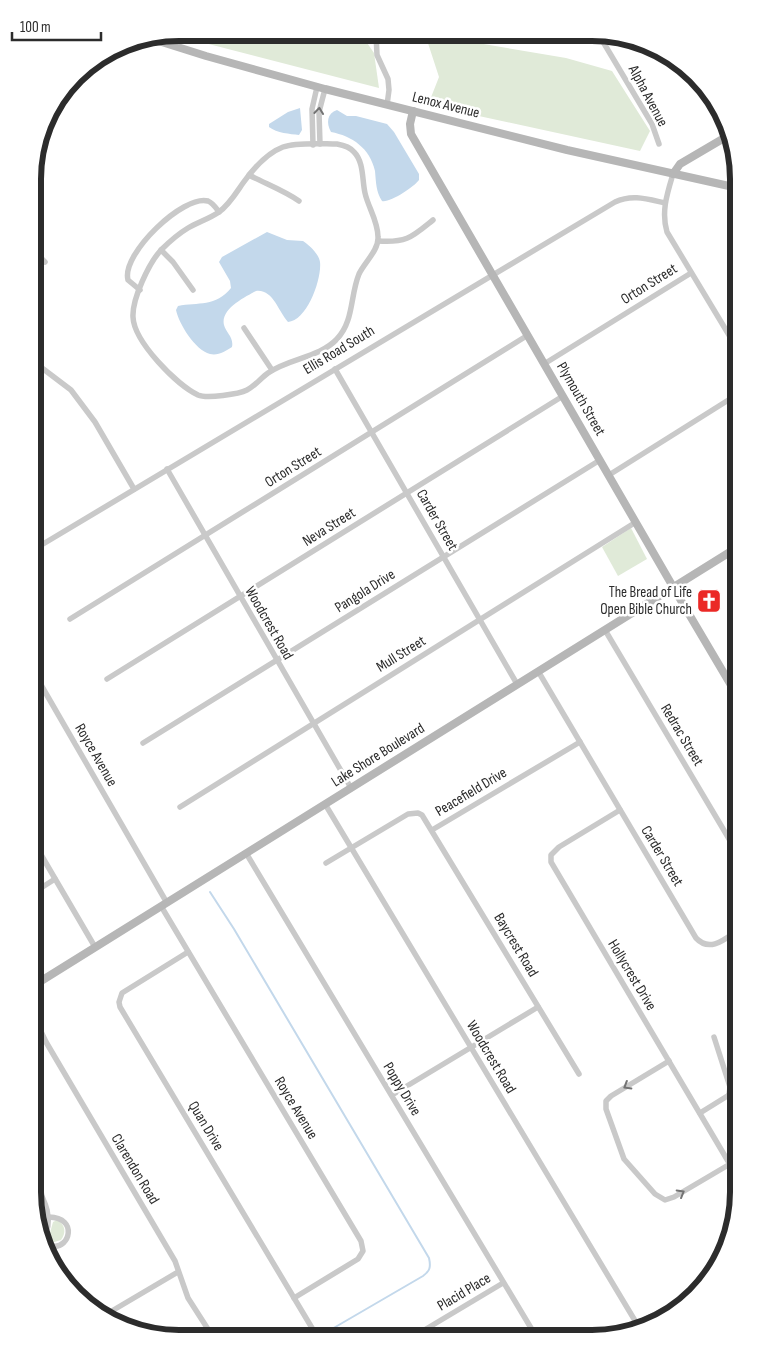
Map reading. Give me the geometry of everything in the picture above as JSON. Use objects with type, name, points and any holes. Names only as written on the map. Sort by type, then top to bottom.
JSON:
[{"type":"street","points":[[376,41],[377,55],[388,79],[387,105]]},
{"type":"street","name":"Lenox Avenue","points":[[162,42],[206,56],[387,105],[730,186]]},
{"type":"street","name":"Alpha Avenue","points":[[603,42],[652,124],[658,144]]},
{"type":"street","points":[[320,144],[319,112],[321,88]]},
{"type":"street","points":[[313,145],[312,109],[321,88]]},
{"type":"street","name":"Plymouth Street","points":[[412,111],[411,134],[730,682]]},
{"type":"street","points":[[723,139],[680,164],[673,174],[665,203],[663,220],[667,232],[730,337]]},
{"type":"street","points":[[341,144],[354,152],[359,160],[364,192],[376,224],[378,241],[358,275],[349,319],[337,339],[318,352],[272,370],[249,389],[210,398],[193,393],[162,365],[140,336],[133,318],[140,290],[153,260],[176,236],[219,212],[228,204],[261,162],[282,148],[313,145],[341,144]]},
{"type":"street","points":[[249,175],[266,184],[282,189],[299,201]]},
{"type":"street","name":"Ellis Road South","points":[[41,545],[622,199],[635,196],[665,203]]},
{"type":"street","points":[[140,290],[128,280],[127,271],[134,255],[151,233],[171,216],[200,201],[209,201],[219,212]]},
{"type":"street","points":[[378,241],[402,241],[433,220]]},
{"type":"street","points":[[161,250],[173,262],[193,290]]},
{"type":"street","points":[[41,258],[45,262]]},
{"type":"street","name":"Orton Street","points":[[544,364],[691,273]]},
{"type":"street","points":[[244,328],[272,370]]},
{"type":"street","name":"Orton Street","points":[[70,619],[528,335]]},
{"type":"street","points":[[41,367],[71,390],[81,403],[95,422],[134,489]]},
{"type":"street","name":"Carder Street","points":[[335,369],[517,684]]},
{"type":"street","name":"Neva Street","points":[[107,679],[563,396]]},
{"type":"street","points":[[609,475],[730,399]]},
{"type":"street","name":"Pangola Drive","points":[[143,743],[600,460]]},
{"type":"street","name":"Woodcrest Road","points":[[166,469],[350,788]]},
{"type":"street","name":"Mull Street","points":[[180,807],[636,522]]},
{"type":"street","name":"Lake Shore Boulevard","points":[[41,981],[730,551]]},
{"type":"street","name":"Redrac Street","points":[[605,630],[729,839]]},
{"type":"street","name":"Carder Street","points":[[538,671],[696,938],[707,945],[714,944],[729,935]]},
{"type":"street","name":"Royce Avenue","points":[[41,685],[164,904],[188,952],[363,1245],[362,1254],[358,1259],[294,1298]]},
{"type":"street","name":"Peacefield Drive","points":[[326,863],[408,814],[422,815],[432,830],[580,742]]},
{"type":"street","name":"Woodcrest Road","points":[[325,804],[635,1322]]},
{"type":"street","name":"Hollycrest Drive","points":[[620,810],[559,847],[551,855],[551,862],[729,1162]]},
{"type":"street","name":"Baycrest Road","points":[[432,830],[578,1074]]},
{"type":"street","name":"Poppy Drive","points":[[246,853],[532,1330]]},
{"type":"street","points":[[41,855],[96,947]]},
{"type":"street","points":[[41,888],[55,879]]},
{"type":"street","name":"Quan Drive","points":[[188,952],[122,993],[118,1002],[313,1330]]},
{"type":"street","points":[[392,1095],[538,1007]]},
{"type":"street","name":"Clarendon Road","points":[[41,1032],[175,1261],[188,1298],[209,1330]]},
{"type":"street","points":[[714,1037],[729,1084]]},
{"type":"street","points":[[668,1061],[611,1096],[606,1102],[606,1109],[624,1159],[655,1194],[665,1200],[674,1197],[729,1165]]},
{"type":"street","points":[[700,1113],[729,1096]]},
{"type":"street","points":[[41,1195],[46,1204],[49,1217],[47,1229]]},
{"type":"street","points":[[49,1217],[59,1217],[65,1221],[68,1228],[68,1235],[64,1242],[58,1246],[52,1246]]},
{"type":"street","points":[[111,1311],[178,1272]]},
{"type":"street","name":"Placid Place","points":[[425,1330],[503,1283]]},
{"type":"green space","points":[[197,41],[366,41],[374,53],[379,88]]},
{"type":"green space","points":[[427,41],[466,41],[566,58],[612,71],[650,131],[640,151],[428,105],[439,77]]},
{"type":"green space","points":[[631,528],[647,559],[618,576],[602,547]]},
{"type":"green space","points":[[57,1220],[60,1222],[64,1227],[64,1235],[61,1240],[51,1243],[49,1236],[53,1222]]},
{"type":"water","points":[[300,108],[302,130],[299,135],[280,132],[269,127],[269,124],[288,112]]},
{"type":"water","points":[[337,110],[347,116],[356,116],[387,124],[394,132],[419,174],[419,180],[402,194],[390,200],[382,201],[377,190],[373,163],[369,156],[353,140],[331,132],[328,119],[331,113]]},
{"type":"water","points":[[267,232],[287,240],[303,241],[316,253],[320,262],[320,269],[312,298],[301,315],[295,320],[288,322],[267,293],[256,291],[234,304],[226,314],[224,325],[232,340],[232,347],[225,352],[216,354],[204,352],[193,342],[180,322],[176,310],[178,306],[206,303],[225,294],[231,288],[230,281],[219,262],[222,257]]},
{"type":"waterway","points":[[210,892],[234,929],[429,1258],[429,1268],[423,1276],[330,1330]]},
{"type":"place","name":"The Bread of Life Open Bible Church","points":[[709,601]]}]
